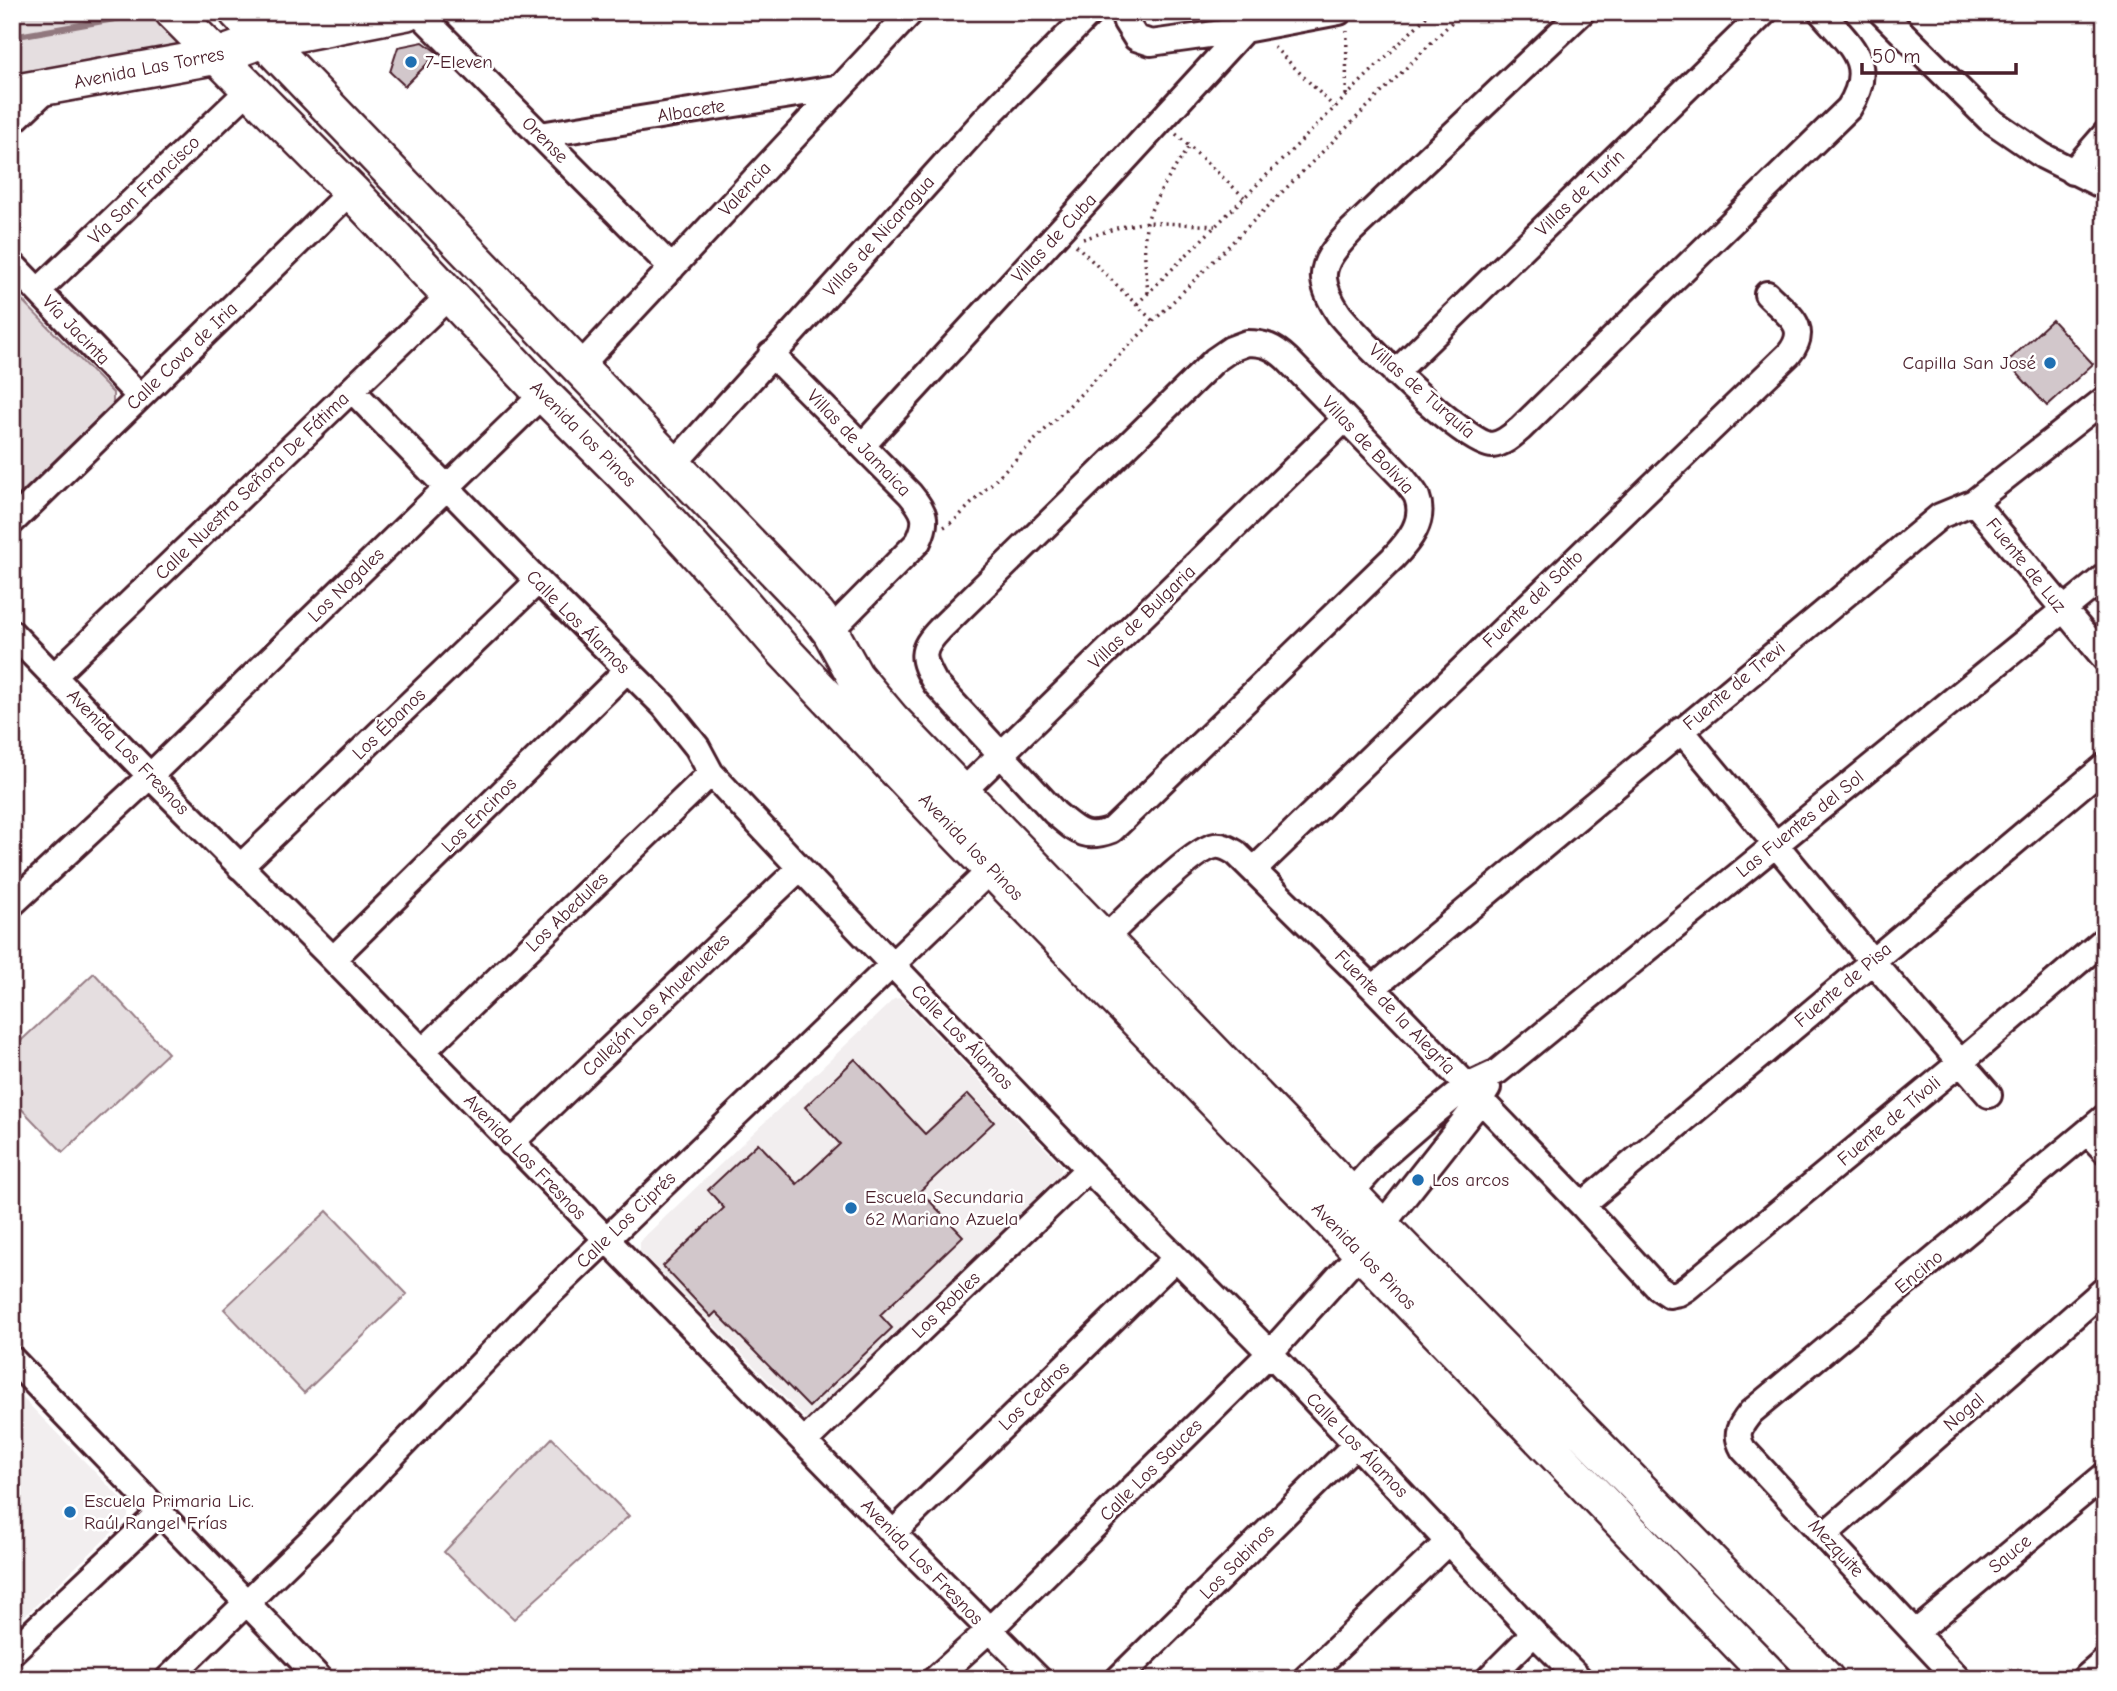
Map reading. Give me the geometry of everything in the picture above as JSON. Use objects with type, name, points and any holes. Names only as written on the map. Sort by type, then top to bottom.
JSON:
[{"type":"street","name":"Avenida los Pinos","points":[[173,12],[251,88],[543,394],[645,496],[781,648],[950,804],[1339,1207],[1593,1492],[1773,1679]]},
{"type":"street","name":"Avenida los Pinos","points":[[237,12],[817,614],[830,631],[855,676],[892,720],[950,804]]},
{"type":"street","name":"Avenida Las Torres","points":[[12,93],[218,56],[263,40],[406,12]]},
{"type":"street","name":"Orense","points":[[418,12],[672,268]]},
{"type":"street","name":"Valencia","points":[[580,366],[911,12]]},
{"type":"street","name":"Villas de Nicaragua","points":[[673,465],[988,116],[1091,12]]},
{"type":"street","points":[[1123,12],[1131,32],[1143,42],[1343,19]]},
{"type":"street","name":"Villas de Turquía","points":[[1582,12],[1352,230],[1326,263],[1324,279],[1330,298],[1339,313],[1395,373],[1478,441],[1492,445],[1505,441],[1520,429],[1849,108],[1860,91],[1862,75],[1859,59],[1821,12]]},
{"type":"street","name":"Villas de Turín","points":[[1395,373],[1765,12]]},
{"type":"street","points":[[1881,12],[1989,119],[2017,140],[2072,172],[2105,187]]},
{"type":"street","name":"Villas de Cuba","points":[[863,445],[1161,120],[1250,29]]},
{"type":"street","name":"Albacete","points":[[540,135],[841,87]]},
{"type":"street","points":[[12,122],[48,88]]},
{"type":"street","name":"Vía San Francisco","points":[[38,291],[251,88]]},
{"type":"street","points":[[2072,172],[2105,134]]},
{"type":"street","name":"Calle Cova de Iria","points":[[12,522],[351,191]]},
{"type":"street","name":"Vía Jacinta","points":[[12,264],[140,397]]},
{"type":"street","name":"Fuente del Salto","points":[[1254,870],[1789,354],[1799,339],[1800,331],[1767,294]]},
{"type":"street","name":"Calle Nuestra Señora De Fátima","points":[[54,677],[450,295]]},
{"type":"street","name":"Villas de Bolivia","points":[[1247,343],[1262,343],[1275,348],[1403,478],[1417,496],[1419,516],[1411,539],[1112,830],[1099,835],[1076,831],[1055,813],[1001,755],[935,683],[924,663],[928,642],[1215,360],[1231,349],[1247,343]]},
{"type":"street","name":"Villas de Jamaica","points":[[771,354],[919,505],[925,516],[925,527]]},
{"type":"street","name":"Calle Los Álamos","points":[[352,390],[626,671],[664,706],[697,747],[711,773],[1580,1679]]},
{"type":"street","name":"Los Nogales","points":[[12,904],[149,776],[543,394]]},
{"type":"street","name":"Fuente de Trevi","points":[[1373,988],[1940,516],[1975,502],[2105,399]]},
{"type":"street","name":"Villas de Bulgaria","points":[[950,804],[1345,419]]},
{"type":"street","points":[[645,496],[673,465]]},
{"type":"street","name":"Fuente de Luz","points":[[1975,502],[2105,659]]},
{"type":"street","points":[[830,631],[918,542],[925,527]]},
{"type":"street","name":"Las Fuentes del Sol","points":[[1339,1207],[1383,1157],[1474,1093],[2105,576]]},
{"type":"street","name":"Los Ébanos","points":[[240,867],[538,581]]},
{"type":"street","name":"Avenida Los Fresnos","points":[[12,633],[149,776],[333,959],[605,1240],[1039,1679]]},
{"type":"street","name":"Los Encinos","points":[[333,959],[626,671]]},
{"type":"street","points":[[1681,730],[1872,961],[1989,1095]]},
{"type":"street","name":"Fuente de Pisa","points":[[1582,1205],[2105,766]]},
{"type":"street","name":"Los Abedules","points":[[423,1051],[711,773]]},
{"type":"street","name":"Fuente de la Alegría","points":[[1103,940],[1187,863],[1218,845],[1228,848],[1254,870],[1373,988],[1582,1205],[1642,1272],[1669,1295]]},
{"type":"street","name":"Avenida los Pinos","points":[[1003,858],[1103,940],[1339,1207]]},
{"type":"street","name":"Calle Los Ciprés","points":[[168,1679],[248,1603],[539,1304],[1003,858]]},
{"type":"street","name":"Callejón Los Ahuehuetes","points":[[511,1143],[800,867]]},
{"type":"street","name":"Fuente de Tívoli","points":[[1669,1295],[1687,1288],[1961,1062],[2105,939]]},
{"type":"street","name":"Las Fuentes del Sol","points":[[1370,1240],[1474,1093]]},
{"type":"street","points":[[2096,1124],[2105,1151]]},
{"type":"street","name":"Encino","points":[[1751,1412],[2096,1124]]},
{"type":"street","name":"Los Robles","points":[[805,1441],[1088,1169]]},
{"type":"street","name":"Avenida los Pinos","points":[[1370,1240],[1619,1468],[1826,1679]]},
{"type":"street","name":"Calle Los Sauces","points":[[935,1679],[989,1630],[1270,1353],[1370,1240]]},
{"type":"street","name":"Los Cedros","points":[[893,1533],[1175,1259]]},
{"type":"street","name":"Nogal","points":[[1824,1535],[2105,1289]]},
{"type":"street","points":[[12,1359],[320,1679]]},
{"type":"street","name":"Mezquite","points":[[1751,1412],[1738,1427],[1737,1434],[1743,1450],[1958,1679]]},
{"type":"street","name":"Los Sabinos","points":[[1118,1679],[1355,1445]]},
{"type":"street","points":[[1593,1492],[1619,1468]]},
{"type":"street","name":"Sauce","points":[[1915,1633],[2105,1475]]},
{"type":"street","points":[[12,1652],[160,1512]]},
{"type":"street","points":[[1305,1679],[1449,1541]]},
{"type":"street","points":[[1488,1679],[1534,1633]]},
{"type":"street","points":[[2084,1679],[2105,1661]]},
{"type":"path","points":[[1137,304],[1431,12]]},
{"type":"path","points":[[925,527],[939,529],[954,521],[1462,12]]},
{"type":"path","points":[[1343,19],[1346,95]]},
{"type":"path","points":[[1250,29],[1334,107]]},
{"type":"path","points":[[1161,120],[1244,197]]},
{"type":"path","points":[[1148,293],[1145,260],[1147,222],[1165,185],[1189,146]]},
{"type":"path","points":[[1154,322],[1073,242],[1120,227],[1147,222],[1215,226]]},
{"type":"shaded area","points":[[12,12],[155,12],[188,46],[12,76]]},
{"type":"shaded area","points":[[12,290],[113,393],[113,404],[12,502]]},
{"type":"shaded area","points":[[94,973],[168,1053],[63,1152],[12,1099],[12,1049]]},
{"type":"shaded area","name":"Escuela Secundaria 62 Mariano Azuela","points":[[901,998],[1062,1166],[1060,1174],[813,1417],[805,1418],[640,1251],[640,1241],[894,999]]},
{"type":"shaded area","points":[[327,1211],[407,1294],[304,1393],[224,1309]]},
{"type":"shaded area","name":"Escuela Primaria Lic. Raúl Rangel Frías","points":[[12,1387],[129,1507],[128,1517],[12,1628]]},
{"type":"shaded area","points":[[552,1438],[629,1516],[514,1619],[444,1552]]},
{"type":"building","name":"7-Eleven","points":[[423,42],[438,53],[405,86],[390,72],[398,47]]},
{"type":"building","name":"Capilla San José","points":[[2052,320],[2093,364],[2047,406],[2007,362]]},
{"type":"building","name":"Escuela Secundaria 62 Mariano Azuela","points":[[855,1059],[925,1134],[968,1094],[994,1122],[920,1191],[963,1236],[880,1315],[892,1328],[809,1407],[716,1312],[711,1317],[663,1266],[724,1208],[708,1190],[758,1143],[797,1184],[840,1144],[805,1107]]},
{"type":"waterway","points":[[12,37],[149,13]]},
{"type":"place","name":"7-Eleven","points":[[411,62]]},
{"type":"place","name":"Capilla San José","points":[[2050,363]]},
{"type":"place","name":"Los arcos","points":[[1418,1180]]},
{"type":"place","name":"Escuela Secundaria 62 Mariano Azuela","points":[[851,1208]]},
{"type":"place","name":"Escuela Primaria Lic. Raúl Rangel Frías","points":[[70,1512]]}]
